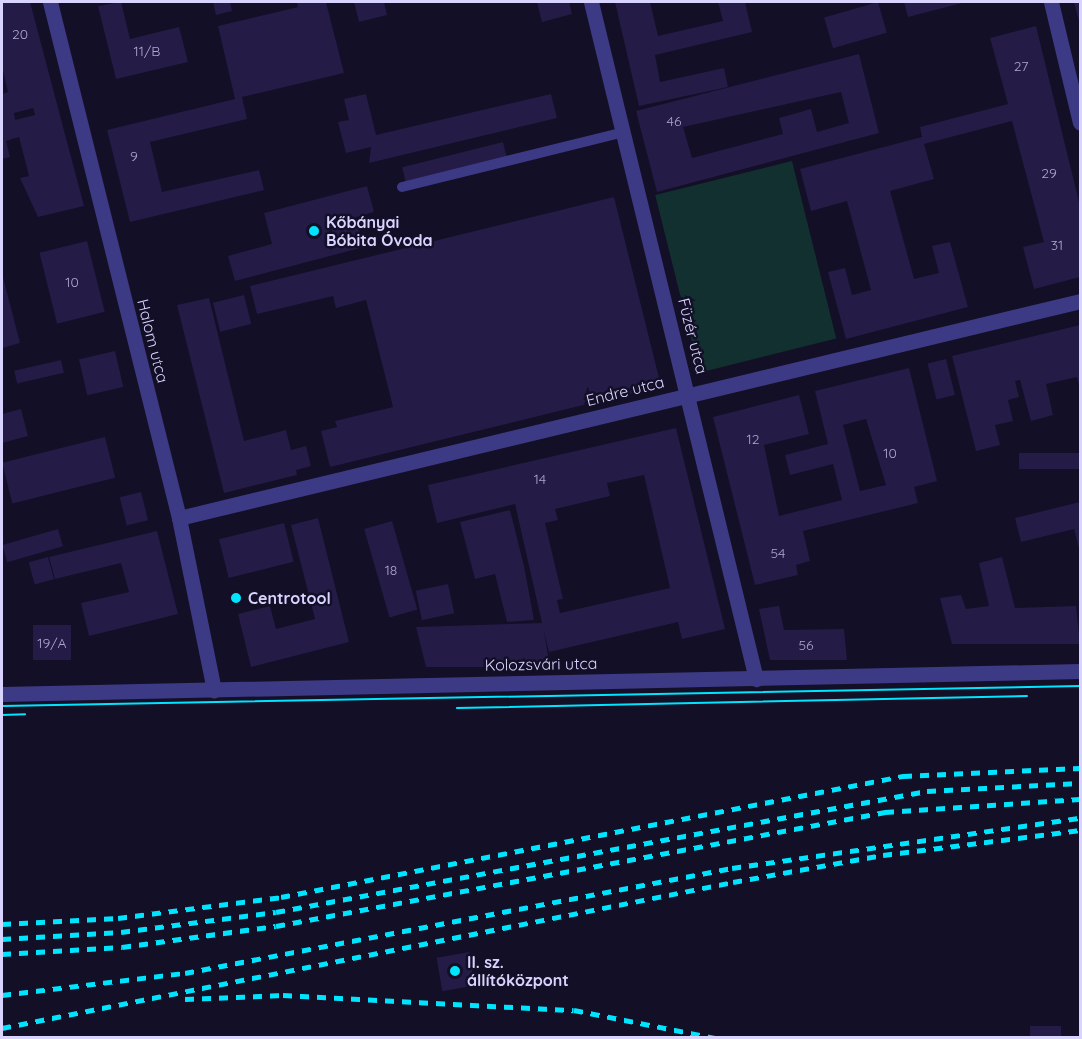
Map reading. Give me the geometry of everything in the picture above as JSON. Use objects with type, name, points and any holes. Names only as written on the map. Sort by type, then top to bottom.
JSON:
[{"type":"street","name":"Halom utca","points":[[50,2],[178,518],[214,690]]},
{"type":"street","name":"Füzér utca","points":[[591,2],[689,393],[756,679]]},
{"type":"street","points":[[1051,2],[1080,123]]},
{"type":"street","name":"Endre utca","points":[[178,518],[689,393],[1080,302]]},
{"type":"street","name":"Kolozsvári utca","points":[[2,694],[1080,671]]},
{"type":"lane","points":[[402,187],[624,132]]},
{"type":"green space","points":[[792,161],[836,339],[699,373],[655,195]]},
{"type":"building","points":[[2,2],[30,2],[84,206],[38,217],[20,178],[29,176],[19,137],[6,141],[10,157],[2,159],[2,94],[8,92],[2,66]],"holes":[[[33,108],[35,115],[15,120],[14,113]]]},
{"type":"building","points":[[121,2],[130,39],[179,27],[188,62],[116,79],[98,6]]},
{"type":"building","points":[[213,2],[230,2],[232,11],[216,15]]},
{"type":"building","points":[[297,2],[326,2],[344,73],[242,97],[247,119],[150,142],[162,192],[259,170],[264,190],[130,222],[107,130],[235,99],[218,26],[298,7]]},
{"type":"building","points":[[354,2],[384,2],[387,15],[359,22]]},
{"type":"building","points":[[537,2],[569,2],[572,14],[542,22]]},
{"type":"building","points":[[615,2],[650,2],[658,36],[723,21],[718,2],[745,2],[752,32],[655,55],[660,82],[724,68],[728,87],[639,106]]},
{"type":"building","points":[[878,2],[887,33],[833,48],[824,17]]},
{"type":"building","points":[[904,2],[966,2],[908,17]]},
{"type":"building","points":[[1074,2],[1080,2],[1080,25]]},
{"type":"building","points":[[1036,26],[1080,206],[1080,277],[1034,289],[1023,247],[1044,242],[1012,121],[924,144],[934,179],[890,191],[914,279],[939,273],[932,246],[950,242],[968,307],[846,339],[828,272],[845,268],[852,295],[871,290],[847,201],[811,211],[800,169],[922,137],[920,127],[1008,104],[990,38]]},
{"type":"building","points":[[859,54],[879,133],[657,192],[636,111]],"holes":[[[841,92],[849,123],[817,132],[811,109],[779,118],[783,134],[692,158],[683,127]]]},
{"type":"building","points":[[366,94],[376,135],[551,94],[557,118],[369,163],[371,147],[346,153],[338,122],[349,120],[344,99]]},
{"type":"building","points":[[503,142],[507,158],[406,183],[402,167]]},
{"type":"building","name":"Kőbányai Bóbita Óvoda","points":[[367,186],[374,212],[356,217],[364,247],[235,281],[228,256],[272,244],[264,213]]},
{"type":"building","points":[[614,197],[661,386],[330,467],[321,431],[337,427],[335,421],[393,407],[366,300],[336,308],[333,296],[257,314],[250,286]]},
{"type":"building","points":[[87,241],[105,312],[57,324],[39,253]]},
{"type":"building","points":[[2,273],[20,343],[2,348]]},
{"type":"building","points":[[244,295],[251,324],[220,332],[213,303]]},
{"type":"building","points":[[209,298],[244,441],[286,430],[291,450],[306,446],[311,466],[296,470],[297,475],[224,493],[177,305]]},
{"type":"building","points":[[1080,325],[1080,389],[1077,377],[1046,384],[1053,415],[1031,421],[1020,380],[1015,381],[1019,397],[1008,400],[1013,421],[995,425],[1000,445],[976,451],[952,356]]},
{"type":"building","points":[[115,351],[123,387],[87,395],[79,359]]},
{"type":"building","points":[[946,359],[955,395],[937,399],[928,364]]},
{"type":"building","points":[[61,360],[64,373],[17,383],[14,371]]},
{"type":"building","points":[[909,368],[937,481],[914,487],[918,503],[803,531],[810,561],[796,565],[798,575],[755,585],[713,417],[799,395],[809,434],[764,445],[779,516],[842,500],[833,464],[790,475],[785,455],[828,444],[815,391]],"holes":[[[866,419],[886,485],[860,491],[843,425]]]},
{"type":"building","points":[[21,409],[28,436],[2,443],[2,414]]},
{"type":"building","points":[[676,428],[725,629],[682,639],[678,622],[549,652],[544,632],[550,667],[426,667],[416,627],[542,623],[515,504],[437,523],[428,485]],"holes":[[[644,475],[670,588],[560,613],[557,600],[563,599],[545,523],[558,520],[555,509],[610,496],[607,483]]]},
{"type":"building","points":[[105,437],[115,478],[12,503],[2,463]]},
{"type":"building","points":[[1019,453],[1080,453],[1080,469],[1019,469]]},
{"type":"building","points":[[141,492],[148,520],[127,525],[120,497]]},
{"type":"building","points":[[1080,502],[1080,552],[1074,529],[1021,542],[1015,518]]},
{"type":"building","points":[[510,510],[534,620],[507,622],[495,574],[475,579],[460,522]]},
{"type":"building","points":[[318,518],[349,642],[251,667],[238,614],[270,606],[276,629],[315,619],[291,525]]},
{"type":"building","points":[[392,521],[417,609],[389,617],[364,529]]},
{"type":"building","points":[[284,523],[294,562],[229,578],[219,539]]},
{"type":"building","points":[[58,529],[63,546],[7,562],[2,545]]},
{"type":"building","points":[[157,531],[178,614],[89,636],[81,603],[129,592],[121,563],[55,579],[49,557]]},
{"type":"building","points":[[48,557],[54,579],[35,584],[29,562]]},
{"type":"building","points":[[1002,557],[1015,608],[1076,606],[1080,644],[952,644],[940,598],[961,595],[966,609],[989,606],[979,563]]},
{"type":"building","points":[[448,584],[454,613],[422,620],[416,591]]},
{"type":"building","points":[[779,606],[784,630],[844,629],[847,660],[770,660],[759,609]]},
{"type":"building","points":[[33,625],[71,625],[71,660],[33,660]]},
{"type":"building","name":"II. sz. állítóközpont","points":[[469,952],[475,985],[442,991],[437,958]]},
{"type":"building","points":[[1030,1026],[1061,1026],[1061,1038],[1030,1038]]},
{"type":"tram line","points":[[2,706],[1080,686]]},
{"type":"tram line","points":[[457,708],[1027,696]]},
{"type":"tram line","points":[[2,715],[25,714]]},
{"type":"railway","points":[[2,924],[118,918],[281,897],[903,776],[1080,768]]},
{"type":"railway","points":[[2,939],[121,932],[276,912],[927,791],[1080,783]]},
{"type":"railway","points":[[2,954],[122,947],[276,926],[885,812],[1080,799]]},
{"type":"railway","points":[[2,995],[185,973],[732,868],[1080,818]]},
{"type":"railway","points":[[2,1028],[733,882],[883,855],[1080,830]]},
{"type":"railway","points":[[185,999],[283,995],[574,1010],[716,1038]]},
{"type":"place","name":"Kőbányai Bóbita Óvoda","points":[[314,231]]},
{"type":"place","name":"Centrotool","points":[[236,598]]},
{"type":"place","name":"II. sz. állítóközpont","points":[[455,971]]}]
